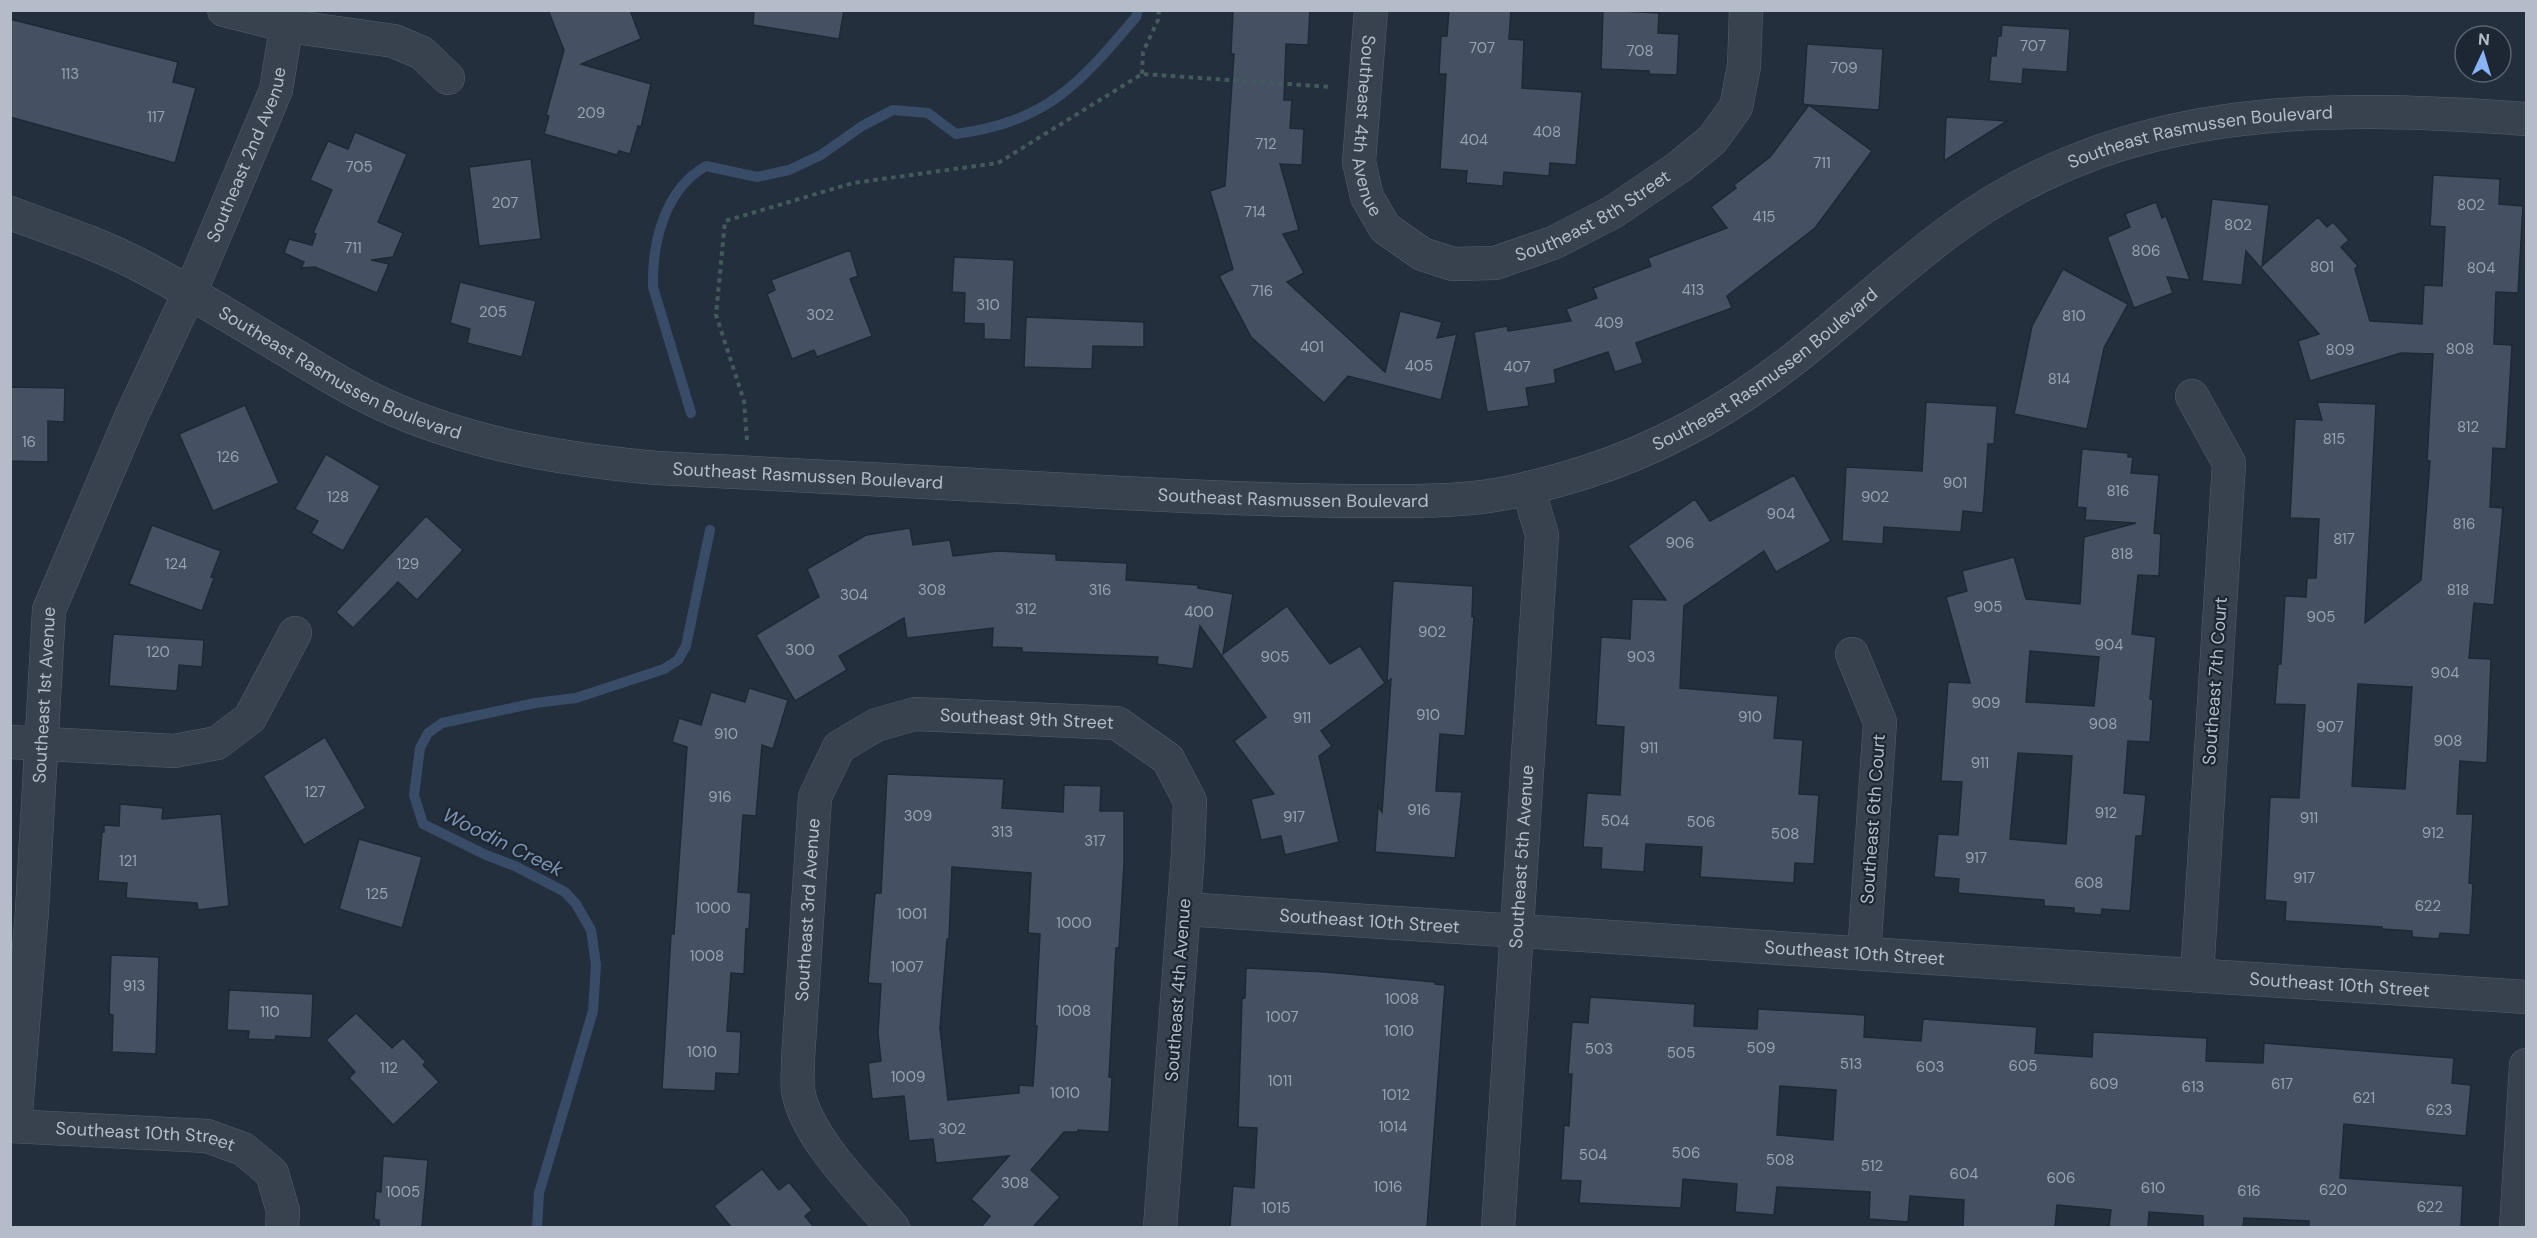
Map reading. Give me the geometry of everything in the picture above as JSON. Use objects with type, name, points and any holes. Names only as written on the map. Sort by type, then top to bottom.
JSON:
[{"type":"street","points":[[224,10],[288,18],[394,41],[422,53],[448,78]]},
{"type":"street","name":"Southeast 4th Avenue","points":[[1371,10],[1359,162],[1367,197],[1385,228],[1422,254]]},
{"type":"street","name":"Southeast 8th Street","points":[[1422,254],[1453,264],[1495,263],[1553,243],[1613,212],[1679,167],[1712,140],[1736,107],[1744,66],[1746,10]]},
{"type":"street","name":"Southeast 2nd Avenue","points":[[189,292],[276,90],[288,18]]},
{"type":"street","name":"Southeast Rasmussen Boulevard","points":[[10,213],[98,246],[147,269],[360,394],[394,410],[439,426],[518,447],[584,460],[657,468],[1223,498],[1340,501],[1454,500],[1528,488],[1626,458],[1714,414],[1787,364],[1884,282],[1969,217],[2036,179],[2090,155],[2181,128],[2267,115],[2383,111],[2526,120]]},
{"type":"street","name":"Southeast 1st Avenue","points":[[13,1126],[32,910],[26,743],[49,610],[136,406],[189,292]]},
{"type":"street","name":"Southeast 7th Court","points":[[2192,396],[2229,462],[2197,975]]},
{"type":"street","name":"Southeast 5th Avenue","points":[[1498,1227],[1519,931],[1542,535],[1528,488]]},
{"type":"street","points":[[26,743],[174,751],[217,743],[250,718],[295,633]]},
{"type":"street","name":"Southeast 6th Court","points":[[1852,654],[1880,722],[1864,954]]},
{"type":"street","name":"Southeast 9th Street","points":[[876,725],[915,714],[1117,723],[1168,759]]},
{"type":"street","name":"Southeast 3rd Avenue","points":[[876,725],[839,747],[815,797],[798,1090],[807,1120],[824,1146],[893,1227]]},
{"type":"street","name":"Southeast 4th Avenue","points":[[1160,1227],[1190,801],[1168,759]]},
{"type":"street","name":"Southeast 10th Street","points":[[1184,909],[2526,997]]},
{"type":"street","points":[[2516,1227],[2526,1065]]},
{"type":"street","name":"Southeast 10th Street","points":[[13,1126],[207,1136],[243,1149],[272,1173],[283,1211],[282,1227]]},
{"type":"path","points":[[1142,74],[1143,52],[1158,20],[1160,10]]},
{"type":"path","points":[[749,473],[744,401],[716,315],[725,221],[854,183],[998,164],[1142,74],[1365,89]]},
{"type":"building","points":[[548,10],[630,10],[641,39],[581,64],[651,84],[641,127],[638,126],[630,154],[619,151],[617,155],[544,134],[549,116],[546,115],[564,50]]},
{"type":"building","points":[[754,10],[844,10],[839,39],[753,25]]},
{"type":"building","points":[[1233,10],[1310,10],[1308,45],[1286,44],[1284,100],[1292,100],[1290,128],[1304,129],[1302,165],[1280,164],[1299,230],[1283,234],[1304,273],[1287,282],[1385,372],[1400,311],[1442,322],[1437,338],[1457,334],[1441,400],[1348,376],[1324,403],[1251,337],[1219,276],[1233,269],[1210,191],[1225,186],[1234,54],[1231,54]]},
{"type":"building","points":[[1449,10],[1511,10],[1509,39],[1524,40],[1522,88],[1582,92],[1576,165],[1550,163],[1549,176],[1504,172],[1503,186],[1466,183],[1467,171],[1440,169],[1446,74],[1439,74],[1441,36],[1447,36]]},
{"type":"building","points":[[1603,10],[1659,13],[1658,33],[1679,34],[1677,75],[1601,69]]},
{"type":"building","points":[[10,19],[178,62],[173,82],[196,88],[175,163],[10,117]]},
{"type":"building","points":[[2002,25],[2070,29],[2067,72],[2023,69],[2022,84],[1989,81],[1991,56],[1996,56],[1998,36],[2001,36]]},
{"type":"building","points":[[1807,44],[1883,49],[1879,110],[1803,104]]},
{"type":"building","points":[[1809,105],[1872,151],[1815,228],[1727,296],[1732,308],[1636,343],[1643,363],[1615,372],[1608,352],[1554,370],[1556,383],[1526,388],[1529,406],[1487,412],[1474,332],[1507,326],[1508,331],[1571,321],[1566,309],[1597,298],[1593,288],[1651,266],[1648,258],[1727,228],[1711,207],[1736,188],[1734,185],[1770,157]]},
{"type":"building","points":[[1946,117],[2007,121],[1944,161]]},
{"type":"building","points":[[355,132],[407,154],[378,222],[403,233],[393,257],[371,260],[389,264],[377,293],[315,267],[301,268],[304,262],[284,253],[289,239],[312,245],[316,234],[313,233],[332,190],[310,180],[328,141],[348,149]]},
{"type":"building","points":[[531,159],[541,239],[479,246],[469,167]]},
{"type":"building","points":[[2433,175],[2500,179],[2499,204],[2523,206],[2518,293],[2496,292],[2494,344],[2512,345],[2506,449],[2493,448],[2490,507],[2503,508],[2494,605],[2474,603],[2469,658],[2491,659],[2487,763],[2460,761],[2457,814],[2473,814],[2469,883],[2473,884],[2470,935],[2440,933],[2439,939],[2412,937],[2412,931],[2382,929],[2382,927],[2285,921],[2286,902],[2265,900],[2270,797],[2299,798],[2305,705],[2275,704],[2278,664],[2281,664],[2285,596],[2306,597],[2307,578],[2316,578],[2319,519],[2290,518],[2295,419],[2322,420],[2317,402],[2376,404],[2365,623],[2421,580],[2430,461],[2427,461],[2433,354],[2401,353],[2310,381],[2298,341],[2319,334],[2246,251],[2242,285],[2202,281],[2212,199],[2269,205],[2262,266],[2318,217],[2327,227],[2333,222],[2349,240],[2341,247],[2358,266],[2355,269],[2370,321],[2422,324],[2424,285],[2442,286],[2445,227],[2430,226]],"holes":[[[2358,684],[2412,687],[2405,789],[2352,786]]]},
{"type":"building","points":[[2156,202],[2162,218],[2166,216],[2190,280],[2167,277],[2173,293],[2134,308],[2107,237],[2130,227],[2125,214]]},
{"type":"building","points":[[850,250],[858,276],[850,279],[872,336],[817,357],[814,350],[792,359],[767,294],[775,290],[771,280]]},
{"type":"building","points":[[954,257],[1014,260],[1011,340],[984,339],[984,324],[964,323],[965,293],[952,292]]},
{"type":"building","points":[[2063,269],[2128,304],[2104,348],[2087,429],[2014,414],[2032,326]]},
{"type":"building","points":[[460,282],[536,301],[522,357],[467,343],[470,329],[450,323]]},
{"type":"building","points":[[1026,317],[1144,322],[1144,347],[1093,346],[1092,369],[1024,367]]},
{"type":"building","points":[[10,387],[65,388],[64,422],[48,421],[48,462],[10,461]]},
{"type":"building","points":[[1926,402],[1997,406],[1994,444],[1988,444],[1983,513],[1963,511],[1961,532],[1884,527],[1883,544],[1842,541],[1846,467],[1922,471]]},
{"type":"building","points":[[245,405],[279,483],[213,511],[179,434]]},
{"type":"building","points":[[2082,449],[2128,453],[2128,457],[2133,457],[2131,473],[2159,475],[2154,533],[2161,534],[2159,576],[2138,575],[2132,634],[2156,637],[2150,699],[2153,700],[2150,742],[2128,741],[2124,793],[2146,795],[2142,836],[2136,836],[2130,911],[2102,909],[2101,915],[2074,913],[2074,908],[2044,906],[2044,900],[1958,893],[1959,879],[1934,877],[1938,834],[1958,835],[1962,782],[1941,781],[1948,682],[1970,683],[1946,597],[1967,591],[1962,571],[2014,557],[2026,599],[2080,604],[2084,537],[2136,523],[2085,520],[2086,508],[2077,507]],"holes":[[[2030,651],[2099,657],[2094,706],[2026,702]],[[2018,753],[2072,756],[2066,844],[2010,839]]]},
{"type":"building","points":[[326,454],[380,486],[343,551],[311,533],[318,521],[295,509]]},
{"type":"building","points":[[1794,475],[1831,541],[1776,572],[1764,551],[1684,606],[1680,688],[1778,696],[1774,738],[1803,740],[1799,794],[1819,795],[1814,864],[1795,863],[1794,883],[1700,877],[1702,847],[1646,844],[1644,872],[1601,869],[1602,848],[1583,847],[1587,793],[1620,795],[1624,727],[1596,725],[1601,637],[1630,639],[1632,599],[1666,600],[1628,546],[1695,499],[1710,521]]},
{"type":"building","points":[[426,516],[463,550],[417,600],[398,582],[353,628],[336,612]]},
{"type":"building","points":[[152,525],[221,551],[202,611],[129,584]]},
{"type":"building","points":[[910,528],[913,545],[950,540],[953,556],[998,551],[1056,554],[1056,560],[1127,563],[1126,580],[1198,585],[1198,588],[1233,594],[1223,654],[1287,606],[1330,664],[1360,646],[1385,683],[1321,731],[1332,746],[1319,756],[1339,842],[1285,855],[1281,836],[1261,840],[1251,799],[1274,794],[1234,741],[1266,717],[1200,626],[1193,669],[1157,664],[1158,657],[1022,652],[1022,648],[992,647],[993,628],[907,638],[904,618],[839,656],[847,670],[795,701],[756,635],[819,597],[807,569],[866,535]]},
{"type":"building","points":[[1393,581],[1473,586],[1472,617],[1474,617],[1465,736],[1440,734],[1436,791],[1462,792],[1455,858],[1375,852],[1378,807],[1382,812],[1391,679],[1387,682]]},
{"type":"building","points":[[113,634],[204,640],[202,667],[179,665],[177,691],[109,686]]},
{"type":"building","points":[[749,688],[788,700],[773,749],[762,745],[756,816],[743,815],[738,892],[751,893],[749,929],[746,929],[744,974],[731,973],[727,1031],[741,1032],[739,1074],[716,1073],[715,1091],[662,1089],[671,934],[674,934],[687,747],[672,742],[679,718],[701,725],[711,692],[745,702]]},
{"type":"building","points":[[325,737],[366,808],[304,845],[263,776]]},
{"type":"building","points":[[887,774],[1004,779],[1002,808],[1063,812],[1064,785],[1101,786],[1100,811],[1124,811],[1124,864],[1119,948],[1116,948],[1109,1077],[1112,1077],[1109,1132],[1078,1130],[1078,1132],[1064,1132],[1031,1170],[1060,1197],[1033,1227],[981,1227],[990,1216],[971,1199],[1009,1156],[936,1163],[933,1139],[909,1141],[904,1096],[872,1099],[868,1063],[881,1061],[878,1033],[881,984],[868,983],[875,893],[881,893]],"holes":[[[952,867],[1031,873],[1028,933],[1040,934],[1033,1086],[1019,1085],[1019,1093],[948,1100],[940,1028],[947,939],[949,939]]]},
{"type":"building","points":[[120,804],[163,808],[162,819],[221,814],[229,906],[198,910],[197,903],[126,898],[127,883],[98,881],[104,825],[119,826]]},
{"type":"building","points":[[359,839],[422,857],[402,928],[339,909]]},
{"type":"building","points":[[111,955],[159,957],[156,1054],[112,1052],[113,1015],[109,1014]]},
{"type":"building","points":[[1246,968],[1326,972],[1435,982],[1435,984],[1445,985],[1427,1227],[1230,1227],[1233,1186],[1254,1188],[1257,1128],[1238,1127],[1242,998],[1245,998]]},
{"type":"building","points":[[229,990],[313,994],[311,1038],[276,1036],[275,1040],[248,1039],[249,1031],[227,1030]]},
{"type":"building","points":[[1590,997],[1695,1004],[1694,1026],[1757,1029],[1758,1009],[1865,1015],[1864,1037],[1921,1041],[1923,1019],[2037,1027],[2035,1053],[2092,1057],[2093,1032],[2207,1038],[2206,1061],[2263,1063],[2264,1043],[2454,1058],[2452,1083],[2471,1085],[2466,1136],[2344,1124],[2340,1178],[2463,1186],[2461,1227],[2309,1227],[2309,1221],[2244,1218],[2243,1227],[2203,1227],[2203,1216],[2149,1212],[2148,1227],[2109,1227],[2111,1210],[2057,1205],[2055,1227],[1963,1227],[1964,1200],[1910,1196],[1908,1222],[1869,1219],[1870,1192],[1777,1187],[1774,1215],[1735,1212],[1737,1184],[1683,1179],[1681,1208],[1579,1203],[1581,1181],[1561,1180],[1564,1125],[1569,1126],[1572,1074],[1568,1074],[1572,1022],[1588,1023]],"holes":[[[1780,1086],[1836,1090],[1833,1140],[1777,1135]]]},
{"type":"building","points":[[356,1013],[392,1048],[403,1038],[426,1062],[423,1065],[439,1082],[393,1125],[349,1078],[355,1072],[326,1040]]},
{"type":"building","points":[[383,1156],[428,1160],[422,1227],[379,1227],[379,1220],[374,1219],[376,1191],[381,1192]]},
{"type":"building","points":[[762,1169],[779,1190],[789,1182],[812,1210],[805,1216],[814,1227],[731,1227],[714,1206]]},
{"type":"waterway","name":"Woodin Creek","points":[[691,413],[653,287],[653,270],[664,218],[680,188],[692,176],[706,166],[757,177],[789,170],[821,155],[862,126],[893,110],[928,113],[956,134],[1015,120],[1059,96],[1078,80],[1136,17],[1138,10]]},
{"type":"waterway","name":"Woodin Creek","points":[[537,1228],[539,1193],[593,1011],[596,965],[591,930],[576,904],[565,892],[515,866],[486,855],[423,824],[414,795],[420,748],[428,733],[442,723],[535,703],[576,698],[664,669],[678,660],[686,646],[710,530]]}]
